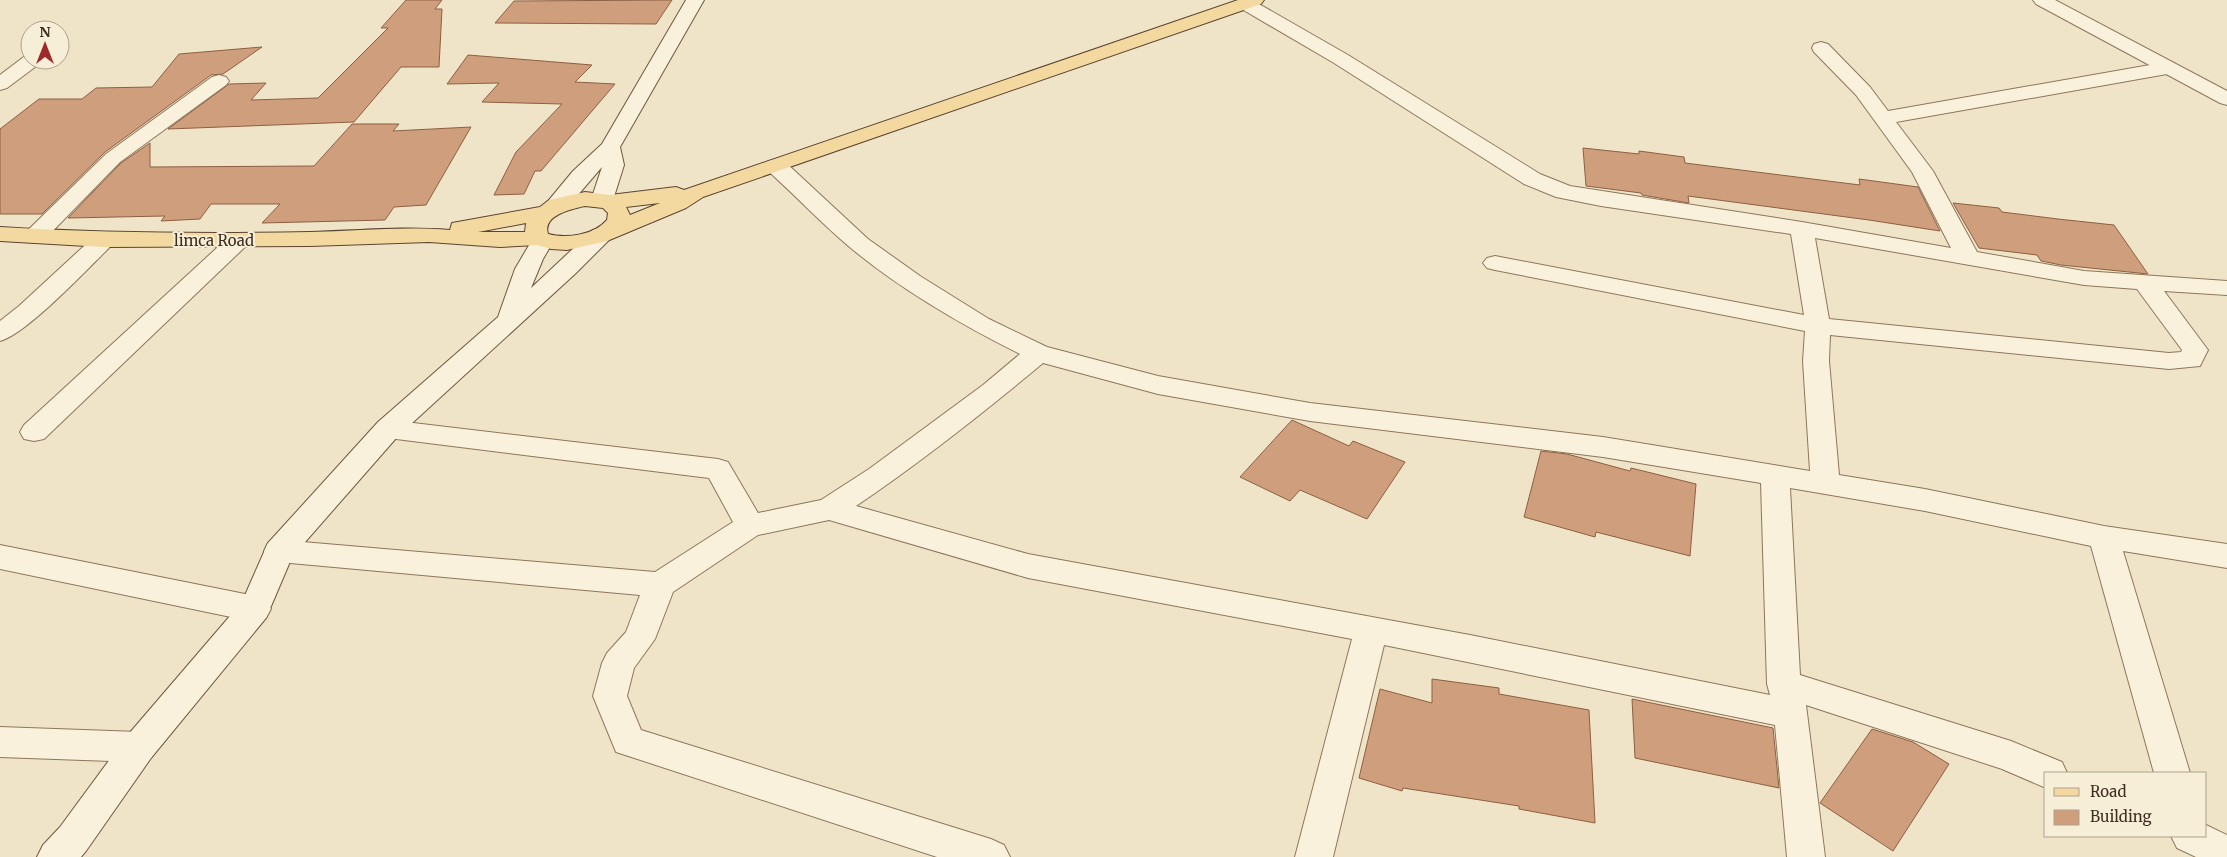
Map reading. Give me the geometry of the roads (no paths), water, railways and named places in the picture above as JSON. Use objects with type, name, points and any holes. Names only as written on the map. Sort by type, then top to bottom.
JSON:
[{"type":"main road","points":[[695,192],[776,166],[1250,2]]},
{"type":"main road","name":"limca Road","points":[[0,234],[104,240],[239,240],[429,235],[500,240],[540,239],[565,244],[581,242],[605,233],[678,203],[695,192]]},
{"type":"main road","name":"limca Road","points":[[429,235],[551,209],[585,199],[606,201],[695,192]]},
{"type":"main road","points":[[605,233],[617,223],[620,216],[618,208],[606,201]]},
{"type":"main road","points":[[540,239],[535,228],[538,220],[551,209]]},
{"type":"street","points":[[551,209],[610,147],[695,0]]},
{"type":"street","points":[[2042,0],[2227,99]]},
{"type":"street","points":[[1250,2],[1532,179],[1564,192],[1701,216],[1802,229],[2084,278],[2146,284],[2227,288]]},
{"type":"street","points":[[1821,48],[1863,91],[1885,118],[1922,171],[1968,258]]},
{"type":"street","points":[[1885,118],[2167,68]]},
{"type":"street","points":[[0,84],[20,69]]},
{"type":"street","points":[[35,236],[113,158],[219,82]]},
{"type":"street","points":[[606,201],[613,165],[610,147]]},
{"type":"street","points":[[776,166],[860,244],[912,281],[980,324],[1038,353],[1158,385],[1310,412],[1603,447],[1925,500],[2104,537],[2227,556]]},
{"type":"street","points":[[1802,229],[1818,326],[1816,361],[1825,483]]},
{"type":"street","points":[[65,851],[139,747],[255,609],[279,551],[388,430],[605,233]]},
{"type":"street","points":[[510,320],[518,285],[540,239]]},
{"type":"street","points":[[0,333],[28,311],[104,240]]},
{"type":"street","points":[[34,432],[239,240]]},
{"type":"street","points":[[1496,263],[1818,326],[2169,361],[2191,360],[2195,350],[2146,284]]},
{"type":"street","points":[[991,857],[628,741],[610,696],[619,663],[639,639],[660,585],[750,526],[829,509],[887,470],[992,391],[1038,353]]},
{"type":"street","points":[[388,430],[718,469],[750,526]]},
{"type":"street","points":[[1775,475],[1787,699],[1806,857]]},
{"type":"street","points":[[829,509],[1028,566],[1470,648],[1787,699],[2011,756],[2047,772]]},
{"type":"street","points":[[2104,537],[2172,772]]},
{"type":"street","points":[[279,551],[660,585]]},
{"type":"street","points":[[0,558],[255,609]]},
{"type":"street","points":[[1314,857],[1371,630]]},
{"type":"street","points":[[0,742],[139,747]]},
{"type":"street","points":[[2196,841],[2227,853]]}]
